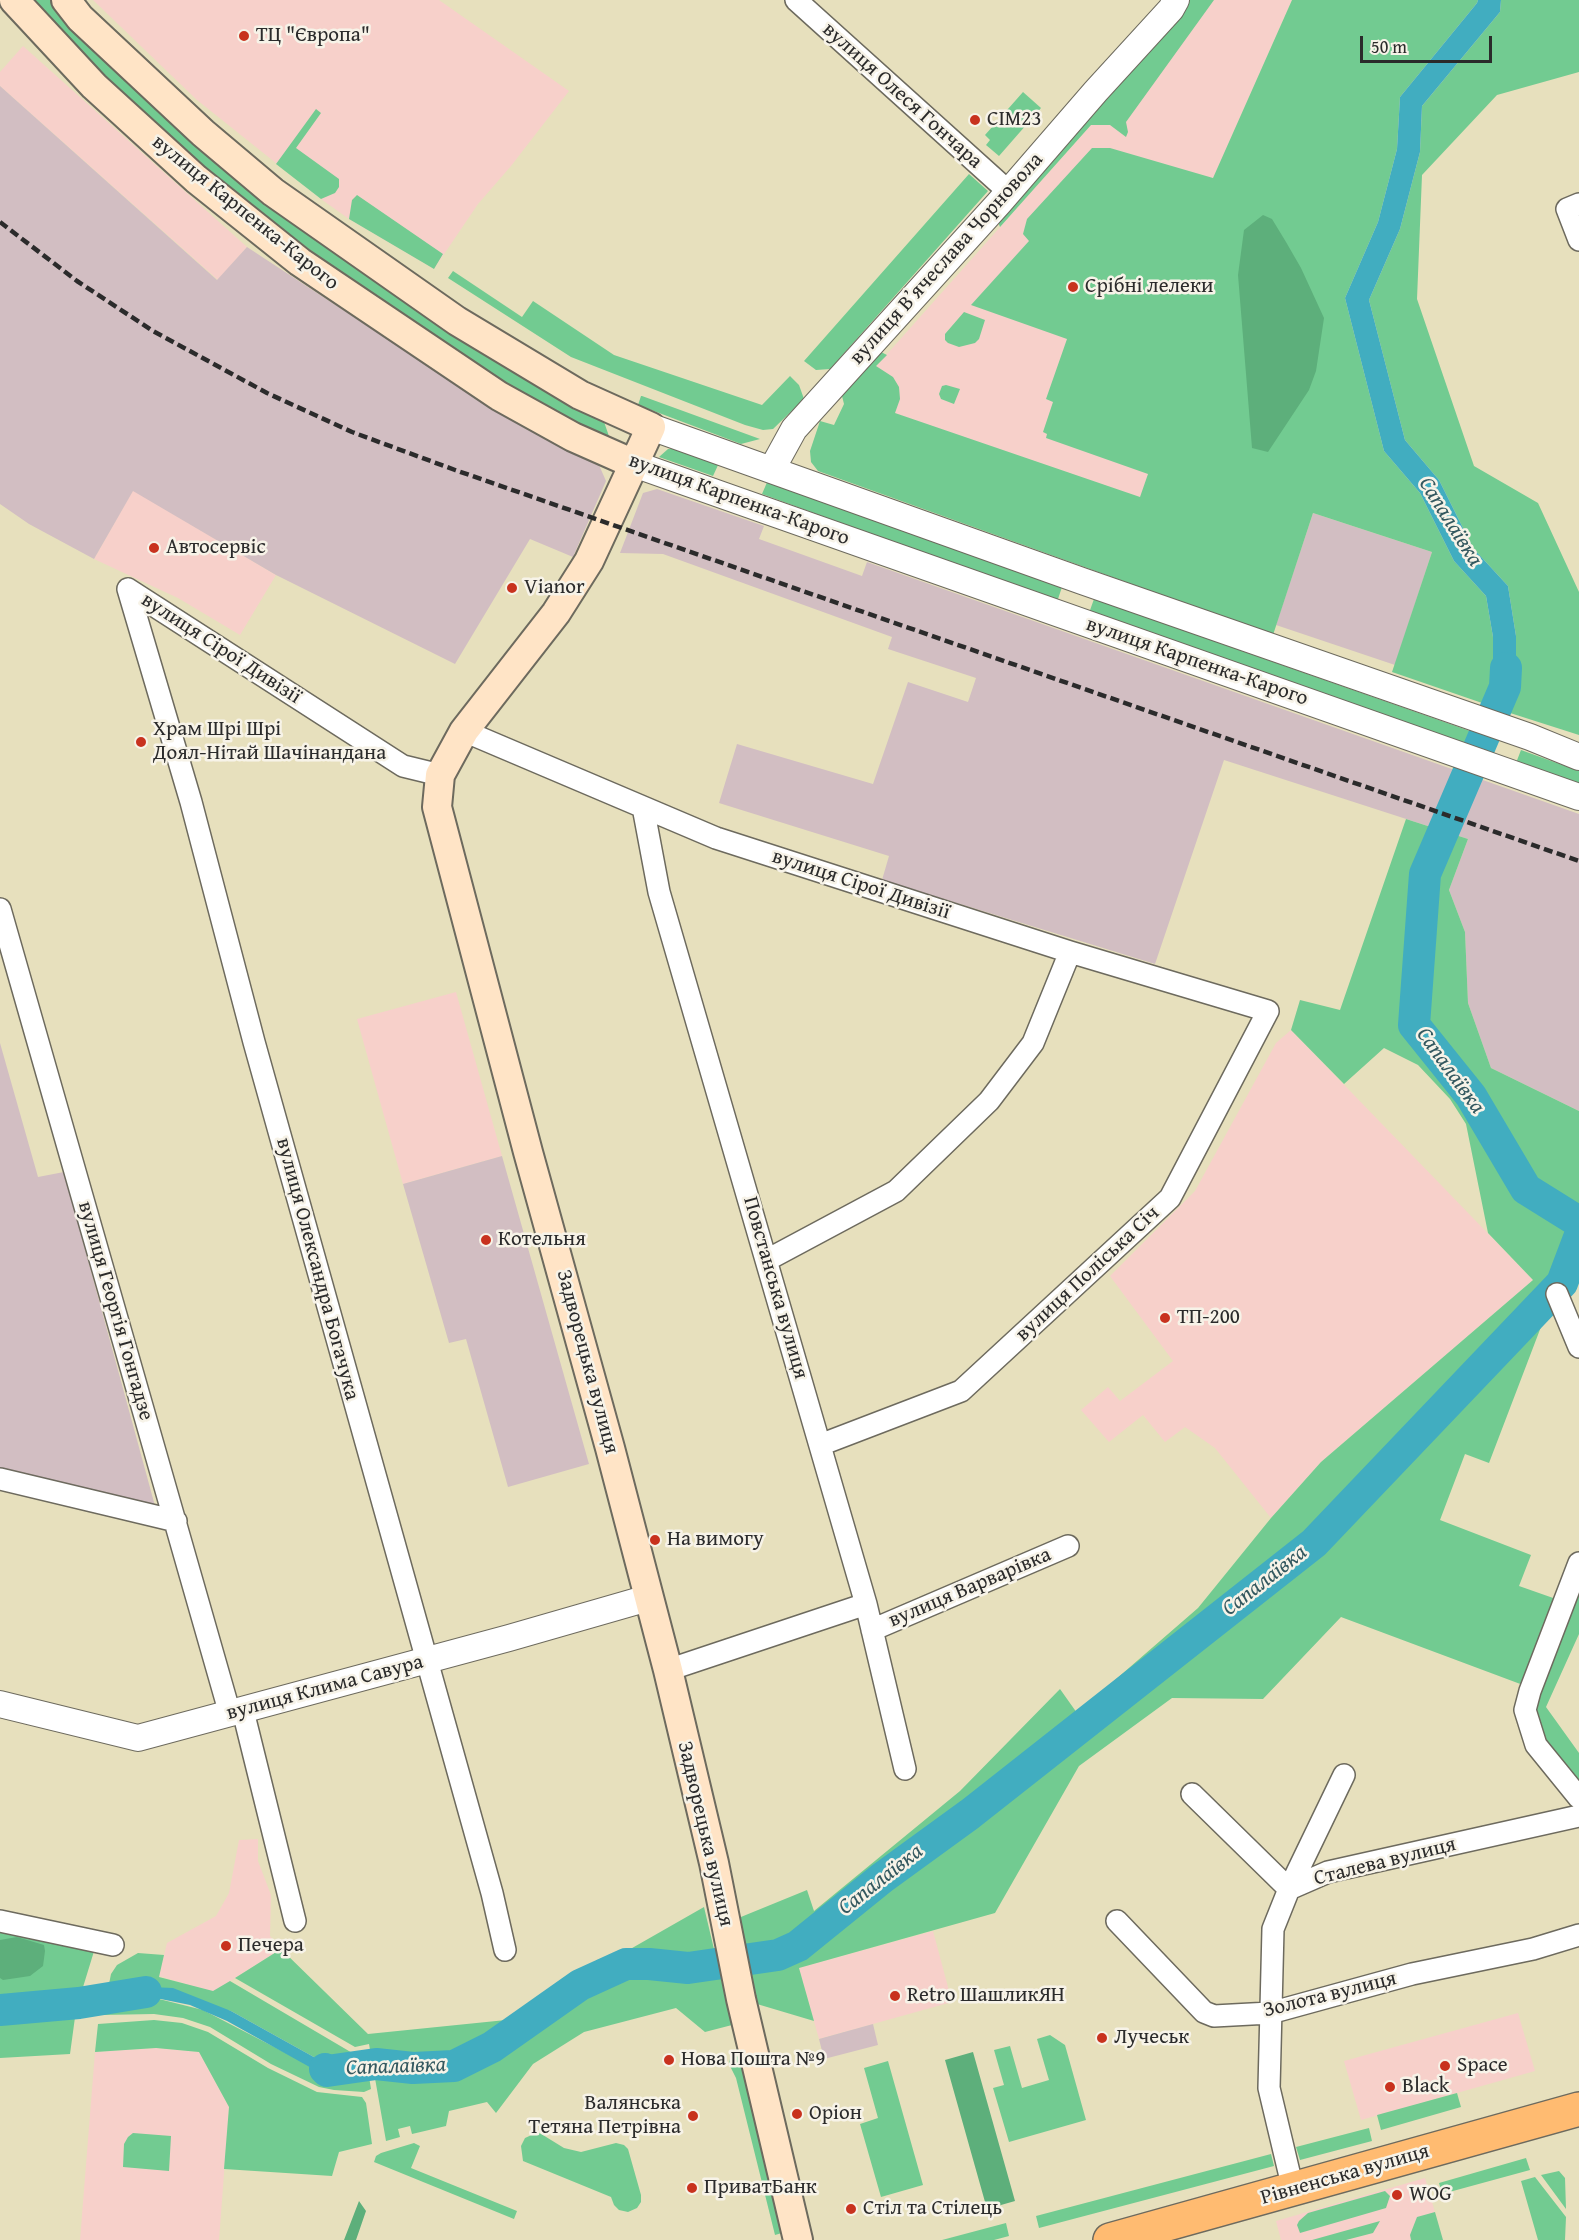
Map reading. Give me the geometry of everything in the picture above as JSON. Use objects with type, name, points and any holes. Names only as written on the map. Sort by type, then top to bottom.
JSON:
[{"type":"main road","name":"вулиця Карпенка-Карого","points":[[14,0],[94,86],[196,179],[300,262],[499,396],[573,436],[634,464]]},
{"type":"main road","name":"вулиця Карпенка-Карого","points":[[66,0],[80,18],[203,133],[273,192],[457,321],[580,395],[651,427]]},
{"type":"main road","name":"Задворецька вулиця","points":[[651,427],[589,561],[556,613],[464,731],[440,775],[437,807],[668,1670],[714,1863],[741,1999],[798,2240]]},
{"type":"main road","name":"Рівненська вулиця","points":[[1110,2240],[1578,2114]]},
{"type":"street","name":"вулиця Олеся Гончара","points":[[796,0],[1009,192]]},
{"type":"street","name":"вулиця Вʼячеслава Чорновола","points":[[772,469],[794,429],[1009,192],[1096,91],[1171,9],[1176,0]]},
{"type":"street","points":[[1573,206],[1579,240]]},
{"type":"street","name":"вулиця Карпенка-Карого","points":[[651,427],[1530,737],[1579,757]]},
{"type":"street","name":"вулиця Карпенка-Карого","points":[[634,464],[1579,797]]},
{"type":"street","points":[[1055,613],[1074,607],[1082,591],[1082,580]]},
{"type":"street","name":"вулиця Сірої Дивізії","points":[[128,589],[403,766],[440,775]]},
{"type":"street","name":"вулиця Олександра Богачука","points":[[128,589],[191,802],[254,1042],[492,1893],[505,1950]]},
{"type":"street","name":"вулиця Сірої Дивізії","points":[[464,731],[716,838],[1070,952],[1268,1011]]},
{"type":"street","name":"Повстанська вулиця","points":[[643,807],[659,892],[866,1604],[905,1769]]},
{"type":"street","name":"вулиця Георгія Гонгадзе","points":[[0,909],[176,1521],[236,1712],[295,1921]]},
{"type":"street","points":[[767,1260],[896,1191],[989,1101],[1033,1043],[1070,952]]},
{"type":"street","name":"вулиця Поліська Січ","points":[[820,1445],[962,1390],[1170,1198],[1268,1011]]},
{"type":"street","points":[[1557,1294],[1579,1347]]},
{"type":"street","points":[[0,1479],[176,1521]]},
{"type":"street","name":"вулиця Варварівка","points":[[872,1630],[1068,1546]]},
{"type":"street","points":[[1579,1563],[1530,1691],[1525,1710],[1536,1745],[1579,1798]]},
{"type":"street","name":"вулиця Клима Савура","points":[[0,1704],[138,1738],[426,1661],[648,1598]]},
{"type":"street","name":"вулиця Варварівка","points":[[668,1670],[866,1604]]},
{"type":"street","points":[[1293,2189],[1269,2088],[1273,1929],[1289,1889],[1344,1775]]},
{"type":"street","name":"Сталева вулиця","points":[[1192,1794],[1289,1889],[1328,1872],[1579,1816]]},
{"type":"street","points":[[0,1921],[113,1945]]},
{"type":"street","name":"Золота вулиця","points":[[1117,1922],[1204,2012],[1214,2016],[1270,2013],[1412,1974],[1533,1949],[1579,1935]]},
{"type":"shaded area","points":[[93,0],[439,0],[569,91],[511,166],[478,204],[434,269],[349,219],[321,199],[197,100]]},
{"type":"shaded area","name":"Срібні лелеки","points":[[1196,0],[1292,0],[1213,179],[1200,174],[1197,517],[858,401],[855,390],[1189,15]]},
{"type":"shaded area","points":[[23,46],[247,247],[218,280],[0,86],[0,72]]},
{"type":"shaded area","points":[[0,86],[217,280],[247,247],[491,407],[599,465],[606,481],[573,557],[530,539],[455,664],[276,575],[133,491],[94,559],[29,524],[0,504]]},
{"type":"shaded area","points":[[657,489],[764,526],[759,539],[862,576],[867,562],[1579,814],[1579,1111],[1491,1068],[1468,1003],[1465,932],[1449,890],[1468,839],[1224,760],[1155,964],[882,880],[889,856],[719,803],[737,744],[873,784],[908,682],[968,702],[976,678],[888,649],[892,637],[663,554],[620,553],[643,493]]},
{"type":"shaded area","points":[[133,490],[276,575],[240,635],[178,598],[94,559]]},
{"type":"shaded area","points":[[1313,513],[1432,552],[1395,665],[1276,625]]},
{"type":"shaded area","points":[[456,992],[502,1156],[403,1184],[357,1019]]},
{"type":"shaded area","points":[[1291,1030],[1533,1280],[1321,1462],[1271,1518],[1215,1448],[1185,1427],[1165,1442],[1143,1415],[1109,1442],[1081,1410],[1108,1387],[1120,1401],[1173,1361],[1110,1276],[1195,1191],[1276,1043]]},
{"type":"shaded area","points":[[0,1043],[38,1177],[64,1172],[155,1506],[0,1468]]},
{"type":"shaded area","points":[[502,1156],[589,1464],[508,1487],[466,1339],[449,1343],[403,1184]]},
{"type":"shaded area","points":[[258,1839],[258,1861],[271,1895],[270,1936],[281,1949],[213,1992],[159,1976],[167,1943],[216,1916],[229,1893],[239,1840]]},
{"type":"shaded area","points":[[933,1931],[952,2002],[819,2039],[799,1968]]},
{"type":"shaded area","points":[[1518,2013],[1535,2071],[1361,2120],[1344,2061]]},
{"type":"shaded area","points":[[873,2024],[878,2045],[824,2059],[819,2039]]},
{"type":"shaded area","points":[[156,2048],[199,2052],[229,2107],[219,2240],[80,2240],[95,2052]]},
{"type":"shaded area","name":"WOG","points":[[1425,2178],[1443,2240],[1281,2240],[1276,2221]]},
{"type":"green space","points":[[26,0],[50,0],[197,141],[603,419],[610,439],[543,409],[384,307],[186,154],[56,33]]},
{"type":"green space","points":[[1186,0],[1214,0],[1126,122],[1128,132],[1126,137],[1110,125],[1091,125],[1000,227],[997,219]]},
{"type":"green space","points":[[1292,0],[1478,0],[1400,97],[1397,149],[1378,222],[1345,298],[1384,451],[1420,493],[1454,561],[1486,596],[1493,637],[1493,684],[1485,704],[1392,672],[1432,552],[1313,513],[1273,635],[818,471],[811,462],[810,451],[820,421],[834,425],[844,404],[842,396],[881,352],[887,355],[876,366],[893,377],[899,387],[900,399],[895,413],[1140,497],[1148,474],[1046,438],[1047,434],[1043,432],[1053,402],[1046,399],[1067,339],[971,305],[1029,241],[1023,234],[1027,219],[1092,148],[1110,148],[1213,178]]},
{"type":"green space","points":[[1501,0],[1579,0],[1579,72],[1497,95],[1422,175],[1417,299],[1474,466],[1538,503],[1579,592],[1579,735],[1507,712],[1516,689],[1516,636],[1508,586],[1473,548],[1439,480],[1405,440],[1369,300],[1400,229],[1420,152],[1422,106],[1500,12]]},
{"type":"green space","points":[[1023,92],[1041,108],[999,156],[986,145],[990,140],[985,135]]},
{"type":"green space","points":[[316,109],[321,113],[296,148],[339,179],[339,187],[335,193],[321,199],[276,164]]},
{"type":"green space","points":[[969,174],[988,191],[830,369],[816,370],[804,361]]},
{"type":"green space","points":[[357,195],[443,254],[434,269],[349,219],[352,200]]},
{"type":"green space","points":[[1263,215],[1272,219],[1286,242],[1324,318],[1316,371],[1309,390],[1268,452],[1252,448],[1238,275],[1244,230]]},
{"type":"green space","points":[[453,271],[522,317],[533,301],[614,355],[762,405],[790,376],[799,385],[804,399],[773,429],[763,430],[745,425],[571,357],[448,278]]},
{"type":"green space","points":[[964,312],[985,320],[979,339],[975,343],[959,347],[948,343],[945,340],[945,334]]},
{"type":"green space","points":[[942,386],[960,389],[954,404],[941,399],[939,394]]},
{"type":"green space","points":[[641,396],[760,439],[741,444],[638,405]]},
{"type":"green space","points":[[679,448],[719,463],[713,476],[659,457],[668,449]]},
{"type":"green space","points":[[768,480],[1062,587],[1057,602],[762,494]]},
{"type":"green space","points":[[1094,599],[1470,731],[1465,745],[1089,613]]},
{"type":"green space","points":[[1521,750],[1579,771],[1579,785],[1516,763]]},
{"type":"green space","points":[[1406,819],[1468,839],[1449,890],[1465,932],[1468,1003],[1491,1068],[1579,1111],[1579,1264],[1567,1299],[1544,1319],[1489,1463],[1465,1454],[1440,1520],[1531,1555],[1519,1586],[1556,1599],[1523,1685],[1341,1617],[1263,1699],[1172,1698],[1079,1766],[995,1913],[799,1968],[814,2021],[757,2004],[736,1919],[807,1890],[814,1911],[960,1791],[1060,1689],[1077,1713],[1198,1608],[1271,1518],[1321,1462],[1533,1280],[1488,1233],[1466,1124],[1450,1099],[1418,1065],[1384,1048],[1344,1084],[1291,1030],[1300,1000],[1340,1010]]},
{"type":"green space","points":[[1579,1585],[1579,1634],[1546,1707],[1579,1753],[1579,1785],[1543,1741],[1534,1710]]},
{"type":"green space","points":[[704,1907],[732,2025],[705,2032],[676,2008],[584,2032],[533,2064],[496,2113],[487,2102],[449,2111],[446,2126],[412,2134],[410,2126],[398,2129],[400,2137],[386,2141],[369,2044],[355,2047],[235,1978],[281,1949],[368,2034],[506,2020]]},
{"type":"green space","points":[[0,1931],[95,1948],[76,2010],[70,2054],[0,2058]]},
{"type":"green space","points":[[17,1937],[44,1945],[43,1966],[30,1976],[3,1980],[0,1978],[0,1940]]},
{"type":"green space","points":[[138,1953],[164,1955],[159,1977],[213,1991],[230,1981],[354,2054],[364,2054],[365,2060],[341,2063],[321,2061],[231,2011],[108,1989],[111,1974],[117,1965]]},
{"type":"green space","points":[[151,1997],[203,2010],[334,2078],[368,2070],[371,2089],[364,2092],[319,2087],[271,2064],[210,2027],[183,2018],[154,2014],[101,2015],[104,2003]]},
{"type":"green space","points":[[154,2020],[182,2023],[208,2032],[268,2068],[317,2092],[362,2097],[366,2103],[372,2144],[339,2152],[332,2176],[224,2169],[229,2107],[199,2052],[156,2048],[95,2052],[98,2024]]},
{"type":"green space","points":[[1050,2035],[1065,2045],[1086,2120],[1009,2142],[993,2088],[1004,2085],[994,2050],[1010,2046],[1022,2088],[1049,2080],[1037,2039]]},
{"type":"green space","points":[[973,2052],[1015,2201],[987,2209],[945,2060]]},
{"type":"green space","points":[[735,2055],[740,2058],[782,2233],[775,2235],[736,2078],[729,2064],[730,2059]]},
{"type":"green space","points":[[888,2061],[923,2185],[881,2197],[860,2124],[878,2118],[864,2068]]},
{"type":"green space","points":[[1457,2093],[1461,2107],[1381,2130],[1377,2115]]},
{"type":"green space","points":[[1369,2128],[1372,2141],[1300,2160],[1296,2147]]},
{"type":"green space","points":[[538,2132],[564,2148],[581,2152],[616,2143],[624,2145],[628,2149],[641,2195],[641,2202],[637,2208],[628,2212],[619,2210],[611,2197],[523,2161],[521,2146],[525,2138]]},
{"type":"green space","points":[[133,2133],[171,2136],[169,2171],[123,2167],[124,2144]]},
{"type":"green space","points":[[414,2143],[420,2146],[411,2168],[517,2211],[514,2219],[374,2162],[376,2156],[381,2153]]},
{"type":"green space","points":[[1271,2154],[1274,2166],[1039,2228],[1036,2216]]},
{"type":"green space","points":[[1526,2158],[1530,2170],[1442,2194],[1439,2183]]},
{"type":"green space","points":[[1559,2171],[1565,2178],[1566,2209],[1541,2175]]},
{"type":"green space","points":[[1535,2177],[1566,2217],[1565,2240],[1538,2240],[1521,2181]]},
{"type":"green space","points":[[1385,2191],[1390,2196],[1386,2208],[1300,2233],[1297,2225],[1308,2213]]},
{"type":"green space","points":[[359,2201],[366,2211],[356,2240],[344,2240]]},
{"type":"green space","points":[[1435,2212],[1443,2240],[1411,2240],[1410,2235],[1417,2217]]},
{"type":"green space","points":[[1380,2221],[1373,2233],[1346,2240],[1312,2240]]},
{"type":"green space","points":[[1006,2223],[1009,2236],[994,2240],[942,2240]]},
{"type":"water","points":[[1478,0],[1501,0],[1500,12],[1422,106],[1420,152],[1400,229],[1369,300],[1405,440],[1439,480],[1473,548],[1508,586],[1516,636],[1516,689],[1507,712],[1485,704],[1493,684],[1493,637],[1486,596],[1454,561],[1420,493],[1384,451],[1345,298],[1378,222],[1397,149],[1400,97]]},
{"type":"water","points":[[173,1988],[231,2011],[321,2061],[341,2063],[365,2060],[368,2070],[334,2078],[324,2075],[227,2021],[190,2005],[151,1997],[104,2003],[108,1989]]},
{"type":"water","points":[[81,1996],[76,2010],[0,2016],[0,2004]]},
{"type":"waterway","name":"Сапалаївка","points":[[1506,668],[1505,687],[1425,874],[1414,1025],[1471,1096],[1526,1189],[1579,1222]]},
{"type":"waterway","name":"Сапалаївка","points":[[325,2069],[327,2071],[376,2064],[413,2068],[454,2066],[492,2047],[580,1985],[626,1964],[688,1968],[778,1955],[798,1946],[882,1878],[970,1814],[1314,1543],[1562,1283],[1579,1238]]},
{"type":"waterway","name":"Сапалаївка","points":[[0,2010],[79,2003],[146,1992]]},
{"type":"railway","points":[[0,222],[77,281],[153,331],[267,393],[352,432],[455,470],[1579,861]]},
{"type":"place","name":"ТЦ \"Європа\"","points":[[244,36]]},
{"type":"place","name":"СІМ23","points":[[975,120]]},
{"type":"place","name":"Срібні лелеки","points":[[1073,287]]},
{"type":"place","name":"Автосервіс","points":[[154,548]]},
{"type":"place","name":"Vianor","points":[[512,588]]},
{"type":"place","name":"Храм Шрі Шрі Доял-Нітай Шачінандана","points":[[141,742]]},
{"type":"place","name":"Котельня","points":[[486,1240]]},
{"type":"place","name":"ТП-200","points":[[1165,1318]]},
{"type":"place","name":"На вимогу","points":[[655,1540]]},
{"type":"place","name":"Печера","points":[[226,1946]]},
{"type":"place","name":"Retro ШашликЯН","points":[[895,1996]]},
{"type":"place","name":"Лучеськ","points":[[1102,2038]]},
{"type":"place","name":"Нова Пошта №9","points":[[669,2060]]},
{"type":"place","name":"Space","points":[[1445,2066]]},
{"type":"place","name":"Black","points":[[1390,2087]]},
{"type":"place","name":"Оріон","points":[[797,2114]]},
{"type":"place","name":"Валянська Тетяна Петрівна","points":[[693,2116]]},
{"type":"place","name":"ПриватБанк","points":[[692,2188]]},
{"type":"place","name":"WOG","points":[[1397,2195]]},
{"type":"place","name":"Стіл та Стілець","points":[[851,2209]]}]
